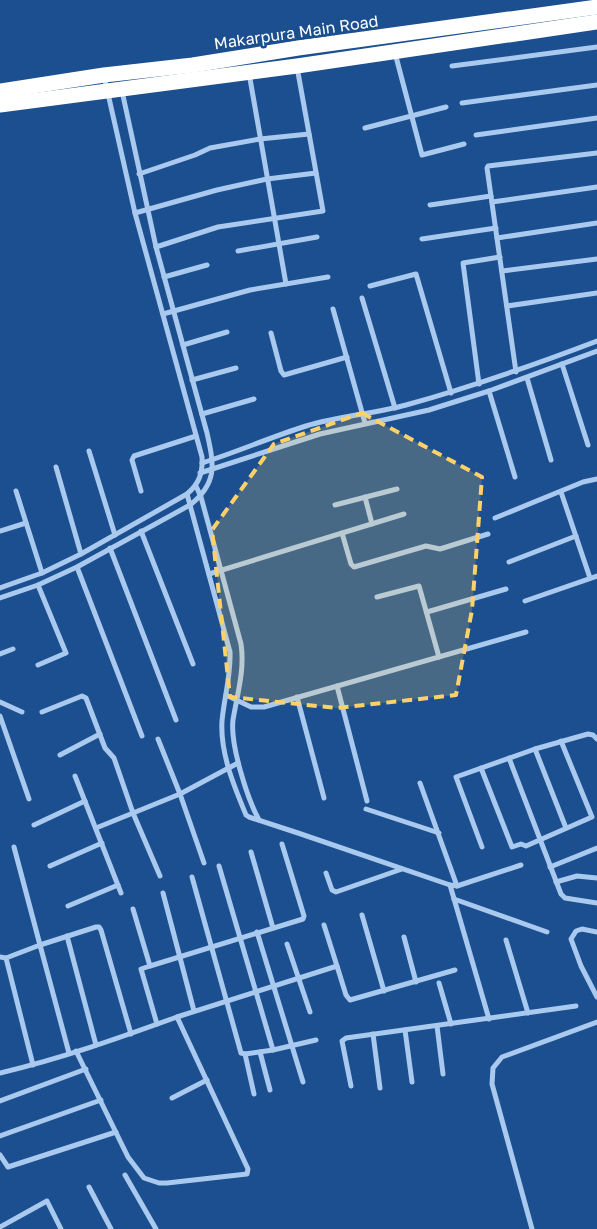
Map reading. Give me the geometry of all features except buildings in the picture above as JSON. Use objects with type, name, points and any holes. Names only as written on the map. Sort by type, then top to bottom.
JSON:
[{"type":"highway","name":"Makarpura Main Road","points":[[0,91],[597,6]]},
{"type":"highway","name":"Makarpura Main Road","points":[[0,105],[297,66],[597,22]]},
{"type":"street","points":[[452,66],[597,47]]},
{"type":"street","points":[[394,52],[422,155],[464,144]]},
{"type":"street","points":[[156,247],[218,227],[322,212],[297,66]]},
{"type":"street","points":[[249,72],[273,219],[286,284]]},
{"type":"street","points":[[0,588],[42,573],[81,554],[187,494],[196,486],[200,473],[202,463],[196,436],[135,213],[111,74]]},
{"type":"street","points":[[0,598],[38,585],[190,505],[200,497],[210,481],[213,460],[202,414],[156,247],[140,174],[114,90],[111,74]]},
{"type":"street","points":[[462,103],[597,85]]},
{"type":"street","points":[[365,128],[446,107]]},
{"type":"street","points":[[476,135],[597,118]]},
{"type":"street","points":[[140,174],[210,148],[260,139],[309,134]]},
{"type":"street","points":[[516,372],[487,168],[488,166],[597,153]]},
{"type":"street","points":[[135,213],[216,190],[316,173]]},
{"type":"street","points":[[430,205],[597,187]]},
{"type":"street","points":[[497,238],[597,223]]},
{"type":"street","points":[[422,239],[496,228]]},
{"type":"street","points":[[238,251],[317,237]]},
{"type":"street","points":[[479,384],[464,263],[500,257]]},
{"type":"street","points":[[502,271],[597,259]]},
{"type":"street","points":[[164,277],[207,265]]},
{"type":"street","points":[[370,286],[416,274],[451,393]]},
{"type":"street","points":[[162,314],[250,290],[328,277]]},
{"type":"street","points":[[507,306],[597,293]]},
{"type":"street","points":[[362,298],[394,408]]},
{"type":"street","points":[[333,309],[365,423]]},
{"type":"street","points":[[183,345],[227,332]]},
{"type":"street","points":[[271,333],[280,371],[284,375],[346,357]]},
{"type":"street","points":[[202,463],[305,426],[394,408],[451,393],[516,372],[597,341]]},
{"type":"street","points":[[200,473],[296,441],[365,423],[429,410],[489,392],[597,351]]},
{"type":"street","points":[[562,364],[588,445]]},
{"type":"street","points":[[192,380],[236,368]]},
{"type":"street","points":[[527,378],[551,460]]},
{"type":"street","points":[[489,392],[515,477]]},
{"type":"street","points":[[202,414],[254,399]]},
{"type":"street","points":[[426,399],[429,410]]},
{"type":"street","points":[[141,491],[132,460],[134,456],[196,436]]},
{"type":"street","points":[[89,451],[115,535]]},
{"type":"street","points":[[56,467],[81,554]]},
{"type":"street","points":[[495,518],[583,482],[597,479]]},
{"type":"street","points":[[196,486],[241,644],[243,659],[232,731],[238,763],[252,807],[259,820]]},
{"type":"street","points":[[335,505],[397,488]]},
{"type":"street","points":[[16,490],[42,573]]},
{"type":"street","points":[[561,492],[590,578]]},
{"type":"street","points":[[187,494],[230,652],[230,667],[222,722],[222,741],[229,768],[246,815],[450,886],[457,886],[521,865]]},
{"type":"street","points":[[365,497],[372,524]]},
{"type":"street","points":[[209,574],[404,514]]},
{"type":"street","points":[[0,531],[26,523]]},
{"type":"street","points":[[141,531],[192,664]]},
{"type":"street","points":[[342,533],[351,564],[354,567],[426,546],[440,549],[488,534]]},
{"type":"street","points":[[509,562],[576,536]]},
{"type":"street","points":[[110,548],[176,720]]},
{"type":"street","points":[[76,566],[142,736]]},
{"type":"street","points":[[525,601],[597,576]]},
{"type":"street","points":[[38,585],[66,653],[38,665]]},
{"type":"street","points":[[377,597],[419,586],[439,657]]},
{"type":"street","points":[[427,612],[506,589]]},
{"type":"street","points":[[221,620],[233,617]]},
{"type":"street","points":[[226,696],[251,707],[264,707],[526,632]]},
{"type":"street","points":[[0,654],[13,649]]},
{"type":"street","points":[[337,686],[367,801]]},
{"type":"street","points":[[42,712],[83,695],[86,698],[105,748],[114,758],[133,813],[160,876]]},
{"type":"street","points":[[297,697],[324,798]]},
{"type":"street","points":[[0,702],[22,712]]},
{"type":"street","points":[[0,716],[29,799]]},
{"type":"street","points":[[60,755],[100,734]]},
{"type":"street","points":[[482,847],[455,780],[458,776],[561,741],[588,734],[593,735],[597,739]]},
{"type":"street","points":[[158,739],[204,863]]},
{"type":"street","points":[[481,768],[512,847],[521,844],[526,846],[592,817],[561,741]]},
{"type":"street","points":[[535,749],[566,828]]},
{"type":"street","points":[[509,758],[563,897],[597,903]]},
{"type":"street","points":[[96,828],[180,794],[238,763]]},
{"type":"street","points":[[74,776],[121,893]]},
{"type":"street","points":[[420,783],[457,886]]},
{"type":"street","points":[[34,824],[85,801]]},
{"type":"street","points":[[366,809],[439,833]]},
{"type":"street","points":[[50,866],[102,843]]},
{"type":"street","points":[[158,1024],[141,971],[142,968],[303,919],[304,916],[282,844]]},
{"type":"street","points":[[14,847],[69,1053]]},
{"type":"street","points":[[550,867],[597,848]]},
{"type":"street","points":[[251,852],[273,928]]},
{"type":"street","points":[[220,866],[273,1050]]},
{"type":"street","points":[[326,873],[332,890],[336,892],[403,869]]},
{"type":"street","points":[[556,882],[577,876],[597,878]]},
{"type":"street","points":[[192,878],[254,1094]]},
{"type":"street","points":[[68,906],[118,885]]},
{"type":"street","points":[[450,886],[489,1019]]},
{"type":"street","points":[[163,893],[194,1011]]},
{"type":"street","points":[[454,899],[547,932]]},
{"type":"street","points":[[133,909],[150,966]]},
{"type":"street","points":[[362,915],[384,990]]},
{"type":"street","points":[[324,925],[346,995],[350,1000],[455,970]]},
{"type":"street","points":[[0,957],[6,958],[67,936],[99,927],[102,930],[131,1034]]},
{"type":"street","points":[[597,932],[582,929],[576,931],[570,939],[597,997]]},
{"type":"street","points":[[258,932],[303,1082]]},
{"type":"street","points":[[67,936],[96,1045]]},
{"type":"street","points":[[404,937],[416,982]]},
{"type":"street","points":[[506,940],[528,1013]]},
{"type":"street","points":[[287,944],[310,1012]]},
{"type":"street","points":[[6,958],[32,1066]]},
{"type":"street","points":[[0,1073],[32,1066],[131,1034],[226,1000],[337,966]]},
{"type":"street","points":[[439,983],[451,1024]]},
{"type":"street","points":[[351,1086],[342,1041],[346,1038],[576,1006]]},
{"type":"street","points":[[76,1051],[128,1157],[144,1178],[167,1183],[247,1174],[248,1170],[177,1017]]},
{"type":"street","points":[[532,1229],[492,1084],[493,1068],[502,1057],[597,1022]]},
{"type":"street","points":[[437,1026],[443,1074]]},
{"type":"street","points":[[405,1030],[412,1082]]},
{"type":"street","points":[[373,1034],[380,1088]]},
{"type":"street","points":[[244,1054],[273,1050],[316,1040]]},
{"type":"street","points":[[260,1052],[270,1090]]},
{"type":"street","points":[[0,1101],[86,1069]]},
{"type":"street","points":[[172,1098],[207,1080]]},
{"type":"street","points":[[0,1136],[101,1100]]},
{"type":"street","points":[[0,1154],[8,1167],[116,1132]]},
{"type":"street","points":[[125,1175],[156,1229]]},
{"type":"street","points":[[89,1187],[112,1229]]},
{"type":"street","points":[[0,1227],[47,1201],[61,1229]]},
{"type":"highlighted area","points":[[362,413],[482,477],[472,610],[456,695],[337,708],[230,697],[212,530],[274,444]]}]
